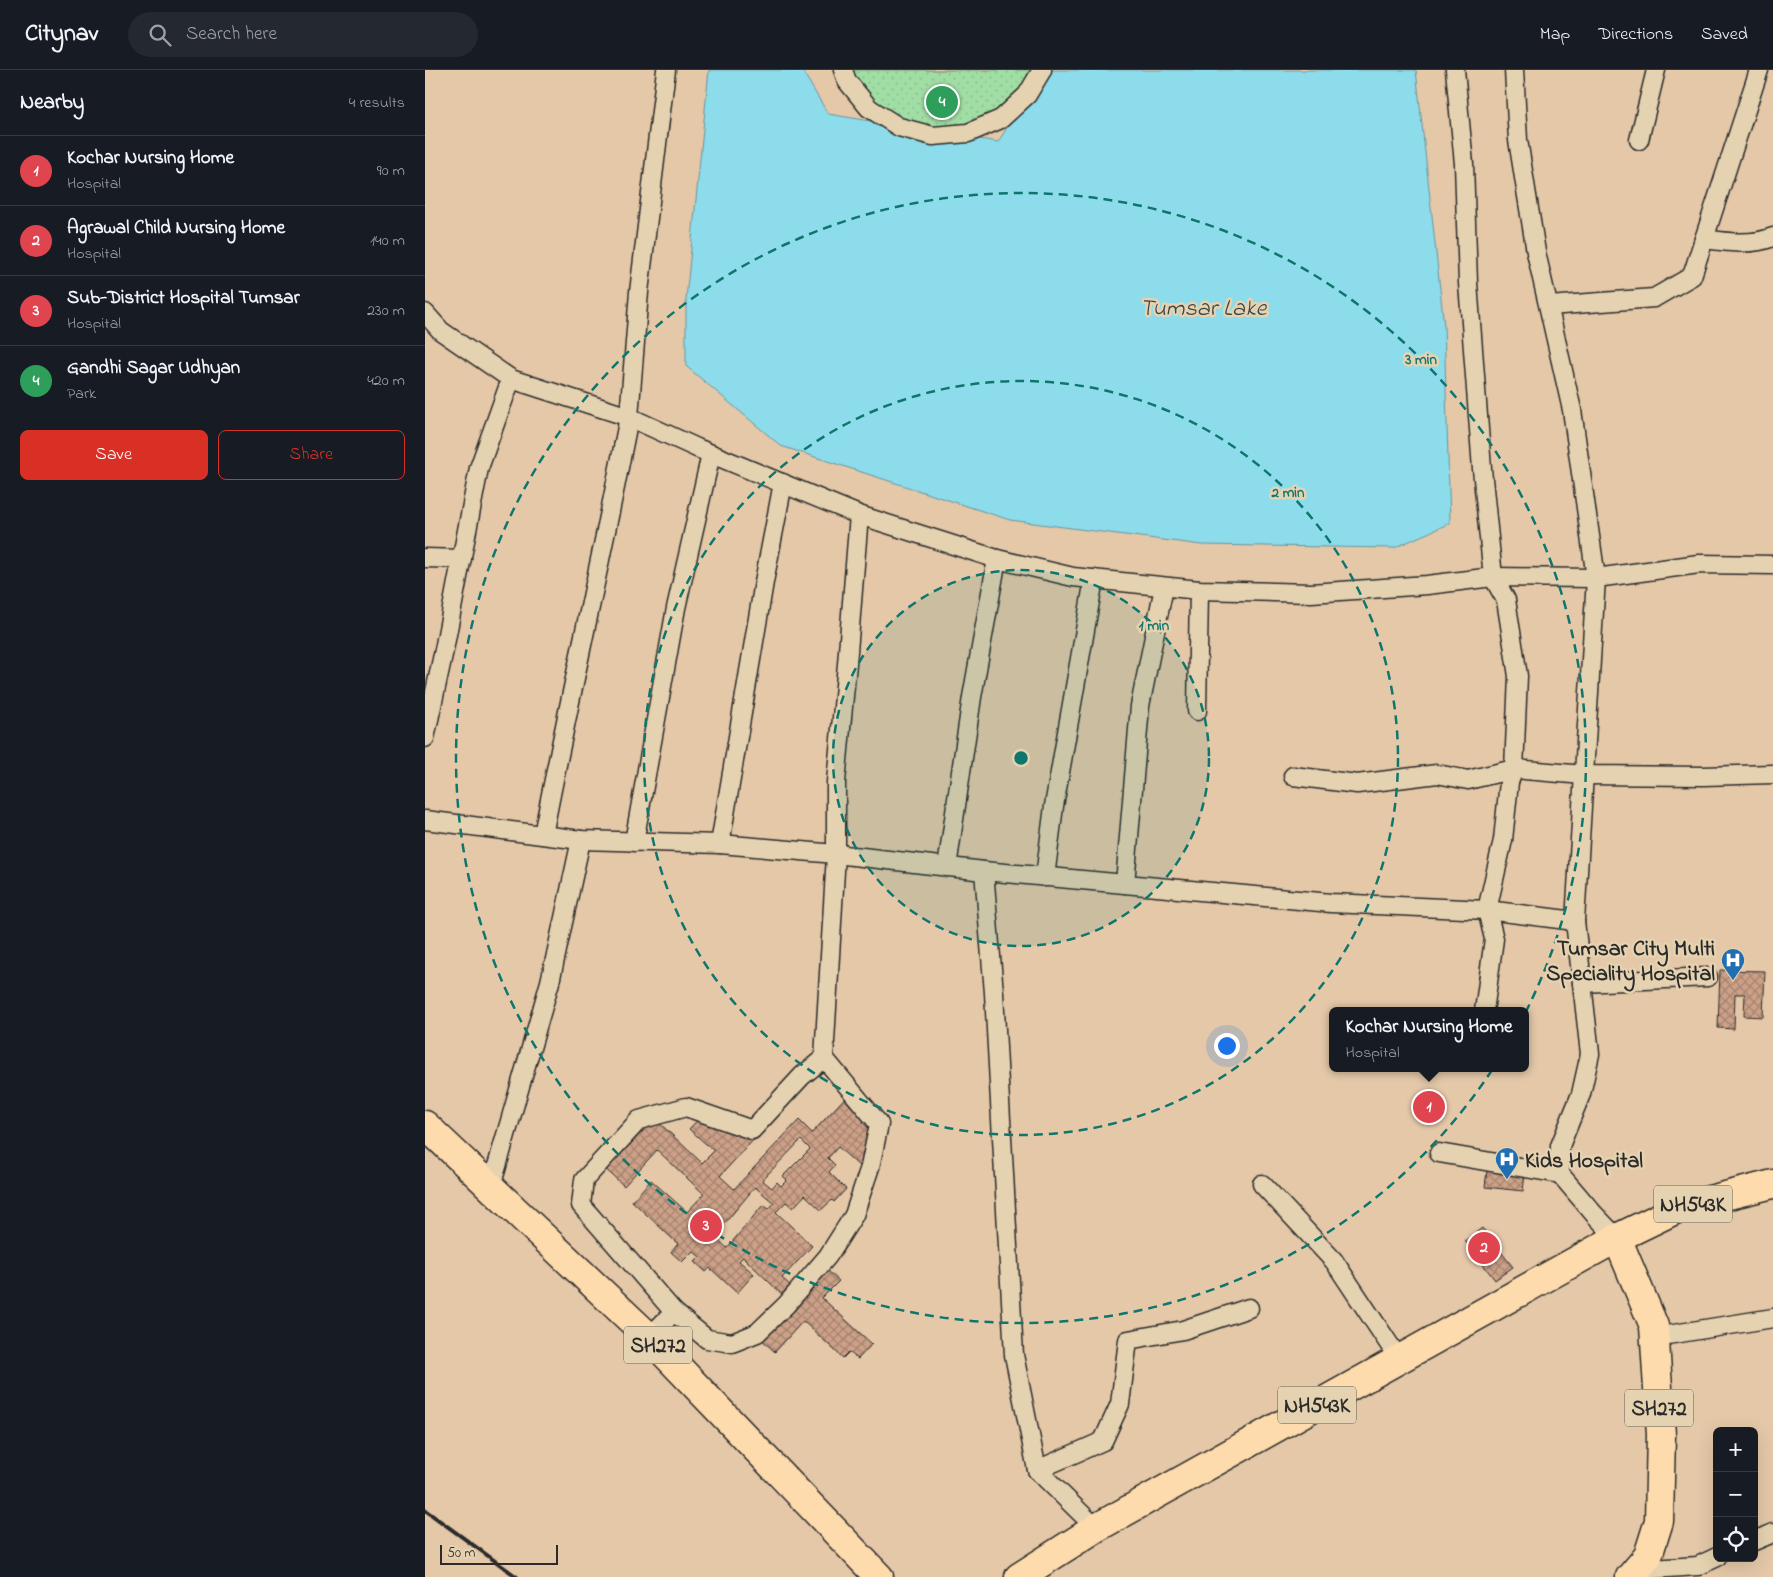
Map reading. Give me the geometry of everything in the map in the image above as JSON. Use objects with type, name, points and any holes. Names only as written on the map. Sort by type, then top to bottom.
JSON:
[{"type":"main road","name":"SH272","points":[[425,1125],[649,1337],[879,1577]]},
{"type":"main road","name":"NH543K","points":[[1019,1577],[1096,1528],[1617,1238],[1681,1207],[1773,1184]]},
{"type":"main road","name":"SH272","points":[[1617,1238],[1654,1326],[1661,1435],[1659,1521],[1647,1556],[1633,1574]]},
{"type":"street","points":[[543,835],[629,417],[639,292],[666,70]]},
{"type":"street","points":[[843,70],[847,81],[869,108],[899,127],[933,136],[969,133],[1001,119],[1027,96],[1042,70]]},
{"type":"street","points":[[1455,70],[1464,164],[1468,283],[1481,469],[1493,577],[1506,600],[1518,676],[1514,769],[1509,782],[1503,840],[1487,910],[1494,939],[1486,1007]]},
{"type":"street","points":[[1514,70],[1518,140],[1537,252],[1572,410],[1595,578],[1575,921],[1590,1054],[1581,1094],[1560,1146],[1560,1174]]},
{"type":"street","points":[[1639,140],[1656,70]]},
{"type":"street","points":[[1549,306],[1654,298],[1692,276],[1759,70]]},
{"type":"street","points":[[1705,239],[1731,243],[1763,241],[1773,237]]},
{"type":"street","points":[[425,313],[441,331],[511,379],[629,417],[711,454],[859,515],[997,559],[1073,577],[1199,590],[1311,593],[1427,585],[1493,577],[1595,578],[1699,564],[1773,565]]},
{"type":"street","points":[[425,738],[479,468],[511,379]]},
{"type":"street","points":[[634,842],[676,608],[711,454]]},
{"type":"street","points":[[720,844],[764,582],[783,483]]},
{"type":"street","points":[[824,1058],[802,1076],[752,1130],[687,1107],[639,1120],[584,1180],[581,1205],[675,1312],[707,1339],[732,1343],[757,1332],[786,1305],[828,1256],[854,1215],[870,1167],[879,1124],[824,1058],[836,854],[836,782],[859,515]]},
{"type":"street","points":[[425,558],[462,559]]},
{"type":"street","points":[[947,867],[972,697],[997,559]]},
{"type":"street","points":[[1045,877],[1055,806],[1094,579]]},
{"type":"street","points":[[1125,884],[1140,706],[1164,587]]},
{"type":"street","points":[[1197,711],[1199,590]]},
{"type":"street","points":[[1293,776],[1357,784],[1437,774],[1468,780],[1514,769],[1584,775],[1703,776],[1773,774]]},
{"type":"street","points":[[425,820],[581,840],[720,844],[836,854],[1045,877],[1331,903],[1487,910],[1575,921]]},
{"type":"street","points":[[491,1187],[550,982],[581,840]]},
{"type":"street","points":[[984,871],[994,993],[1014,1355],[1037,1470],[1096,1528]]},
{"type":"street","points":[[1582,983],[1708,977]]},
{"type":"street","points":[[1439,1153],[1560,1174],[1617,1238]]},
{"type":"street","points":[[1262,1184],[1334,1261],[1399,1359]]},
{"type":"street","points":[[1037,1470],[1103,1441],[1120,1404],[1128,1340],[1183,1330],[1249,1308]]},
{"type":"street","points":[[649,1337],[675,1312]]},
{"type":"street","points":[[1655,1337],[1773,1318]]},
{"type":"street","points":[[1758,1539],[1773,1533]]},
{"type":"street","points":[[1633,1574],[1698,1566],[1713,1559]]},
{"type":"green space","points":[[845,70],[1042,70],[1027,95],[968,133],[899,127]]},
{"type":"water","name":"Tumsar Lake","points":[[709,70],[802,70],[828,114],[998,142],[1043,70],[1416,70],[1444,326],[1450,523],[1394,548],[1202,545],[1010,520],[781,446],[686,366],[686,299]]},
{"type":"building","points":[[1720,970],[1765,971],[1763,1017],[1744,1016],[1745,994],[1735,994],[1734,1029],[1718,1028]]},
{"type":"building","points":[[852,1090],[874,1110],[863,1123],[877,1136],[871,1153],[859,1166],[838,1147],[828,1158],[835,1165],[829,1172],[846,1189],[834,1202],[832,1200],[821,1210],[805,1195],[793,1208],[786,1202],[776,1212],[812,1246],[782,1278],[801,1295],[826,1269],[839,1281],[822,1298],[872,1344],[858,1359],[849,1352],[843,1358],[803,1321],[775,1352],[759,1337],[791,1303],[743,1257],[739,1261],[754,1274],[737,1293],[710,1268],[706,1272],[695,1262],[700,1257],[693,1251],[682,1262],[671,1252],[678,1244],[632,1201],[651,1180],[687,1212],[704,1194],[657,1150],[624,1186],[600,1164],[631,1130],[637,1136],[654,1118],[702,1163],[714,1151],[689,1129],[710,1107],[757,1136],[720,1176],[734,1189],[799,1120],[812,1133]],"holes":[[[801,1140],[810,1149],[783,1176],[787,1180],[781,1186],[777,1182],[772,1188],[762,1180]],[[755,1187],[774,1203],[769,1209],[763,1205],[727,1248],[714,1236]]]},
{"type":"building","points":[[1421,1097],[1442,1099],[1440,1114],[1420,1112]]},
{"type":"building","points":[[1487,1170],[1525,1174],[1523,1191],[1485,1187]]},
{"type":"building","points":[[1482,1228],[1513,1267],[1495,1280],[1465,1241]]},
{"type":"railway","points":[[425,1510],[517,1577]]},
{"type":"place","name":"Gandhi Sagar Udhyan","points":[[942,102]]},
{"type":"place","name":"Tumsar City Multi Speciality Hospital","points":[[1733,981]]},
{"type":"place","name":"Kochar Nursing Home","points":[[1429,1107]]},
{"type":"place","name":"Kids Hospital","points":[[1507,1180]]},
{"type":"place","name":"Sub-District Hospital Tumsar","points":[[706,1226]]},
{"type":"place","name":"Agrawal Child Nursing Home","points":[[1484,1248]]}]
